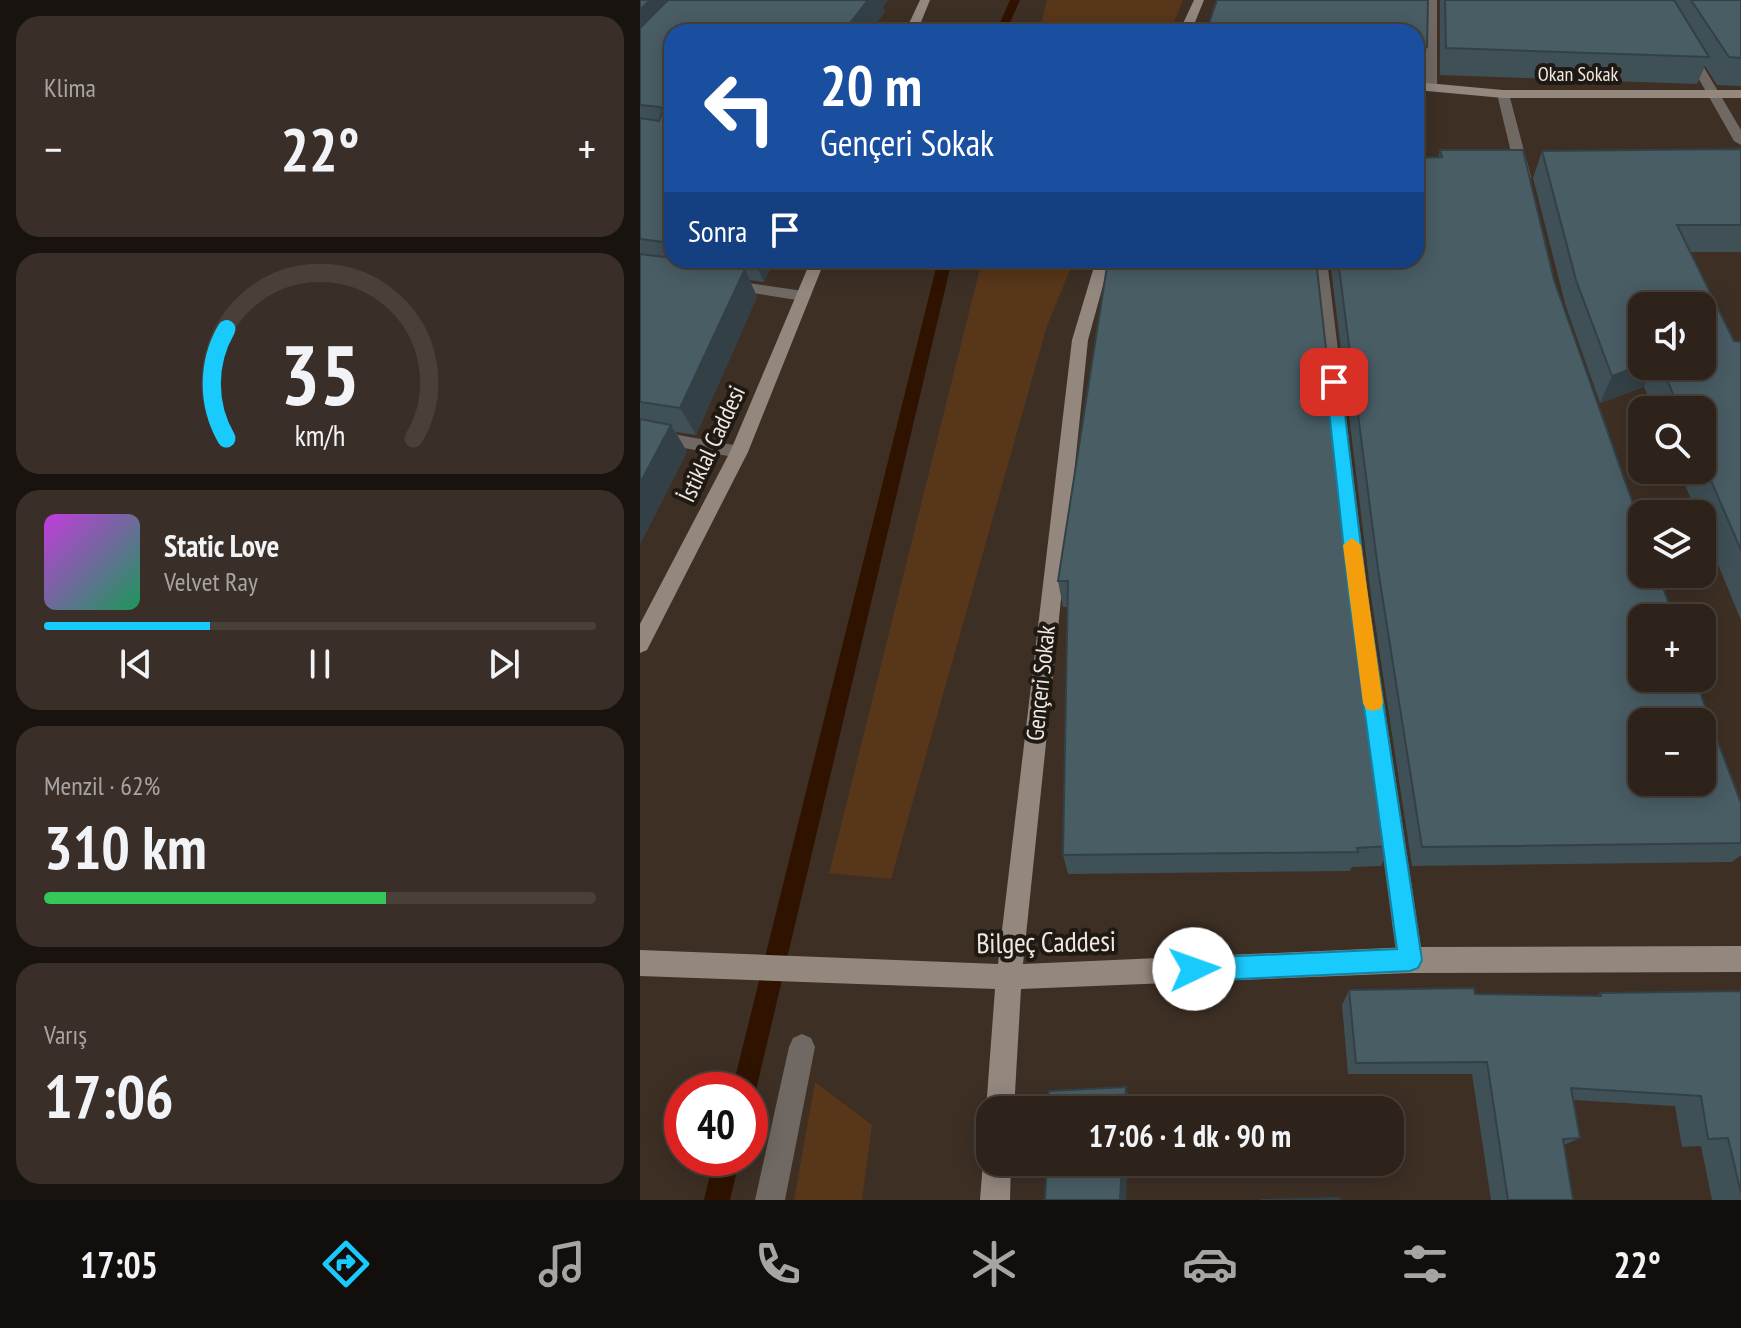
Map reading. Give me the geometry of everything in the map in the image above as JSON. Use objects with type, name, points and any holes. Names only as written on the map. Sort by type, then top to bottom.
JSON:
[{"type":"street","points":[[914,24],[925,0]]},
{"type":"street","points":[[1188,24],[1199,0]]},
{"type":"street","points":[[1431,87],[1432,0]]},
{"type":"street","points":[[1682,40],[1741,141]]},
{"type":"street","name":"Okan Sokak","points":[[1424,87],[1503,94],[1741,94]]},
{"type":"street","points":[[1503,94],[1529,201]]},
{"type":"street","name":"İstiklal Caddesi","points":[[640,644],[739,452],[815,268]]},
{"type":"street","name":"Gençeri Sokak","points":[[1001,1096],[1009,977],[1080,340],[1101,268]]},
{"type":"street","points":[[1321,268],[1358,596],[1410,960]]},
{"type":"street","points":[[714,283],[803,296]]},
{"type":"street","points":[[640,434],[739,452]]},
{"type":"street","name":"Bilgeç Caddesi","points":[[640,963],[1009,977],[1410,960],[1741,959]]},
{"type":"street","points":[[770,1200],[802,1047]]},
{"type":"street","points":[[995,1200],[996,1176]]},
{"type":"shaded area","points":[[1047,0],[1183,0],[1173,24],[1041,24]]},
{"type":"shaded area","points":[[980,268],[1071,268],[1047,326],[891,879],[829,873]]},
{"type":"shaded area","points":[[815,1082],[872,1125],[862,1200],[794,1200]]},
{"type":"building","points":[[640,0],[650,0],[640,10]]},
{"type":"building","points":[[668,0],[868,0],[849,24],[664,24],[664,242],[640,239],[640,118],[659,121],[663,110],[640,105],[640,28]]},
{"type":"building","points":[[1217,0],[1428,0],[1427,47],[1424,47],[1424,24],[1209,24]]},
{"type":"building","points":[[1445,0],[1674,0],[1709,57],[1446,48]]},
{"type":"building","points":[[1691,0],[1741,0],[1741,58],[1729,57]]},
{"type":"building","points":[[1741,149],[1741,225],[1677,225],[1710,292],[1628,292],[1628,370],[1612,376],[1576,280],[1542,151]]},
{"type":"building","points":[[1440,150],[1523,150],[1554,280],[1632,500],[1628,500],[1628,588],[1663,588],[1669,604],[1628,604],[1628,692],[1700,692],[1706,708],[1628,708],[1628,796],[1716,796],[1716,737],[1741,803],[1741,843],[1422,847],[1378,569],[1339,268],[1424,268],[1424,158],[1442,157]]},
{"type":"building","points":[[640,254],[664,257],[664,268],[745,269],[680,408],[640,402]]},
{"type":"building","points":[[1107,268],[1317,268],[1351,570],[1390,846],[1357,848],[1358,852],[1063,855],[1068,581],[1058,581]]},
{"type":"building","points":[[1716,304],[1734,341],[1741,342],[1741,550],[1712,484],[1716,484],[1716,396],[1674,396],[1667,380],[1716,380]]},
{"type":"building","points":[[640,419],[671,425],[640,483]]},
{"type":"building","points":[[1474,988],[1475,994],[1601,996],[1600,993],[1741,991],[1741,1193],[1728,1138],[1708,1139],[1701,1096],[1571,1088],[1580,1138],[1563,1139],[1573,1200],[1508,1200],[1487,1062],[1356,1063],[1349,990]]},
{"type":"building","points":[[1126,1087],[1126,1096],[1049,1096],[1049,1091]]},
{"type":"building","points":[[1046,1176],[1121,1176],[1120,1200],[1045,1200]]},
{"type":"building","points":[[1339,1198],[1340,1200],[1261,1200]]},
{"type":"waterway","points":[[1004,24],[1015,0]]},
{"type":"waterway","points":[[748,1072],[943,268]]},
{"type":"waterway","points":[[717,1200],[723,1176]]},
{"type":"slow traffic","points":[[1352,545],[1373,703]]},
{"type":"route","points":[[1194,969],[1410,960],[1358,596],[1334,382]]}]
